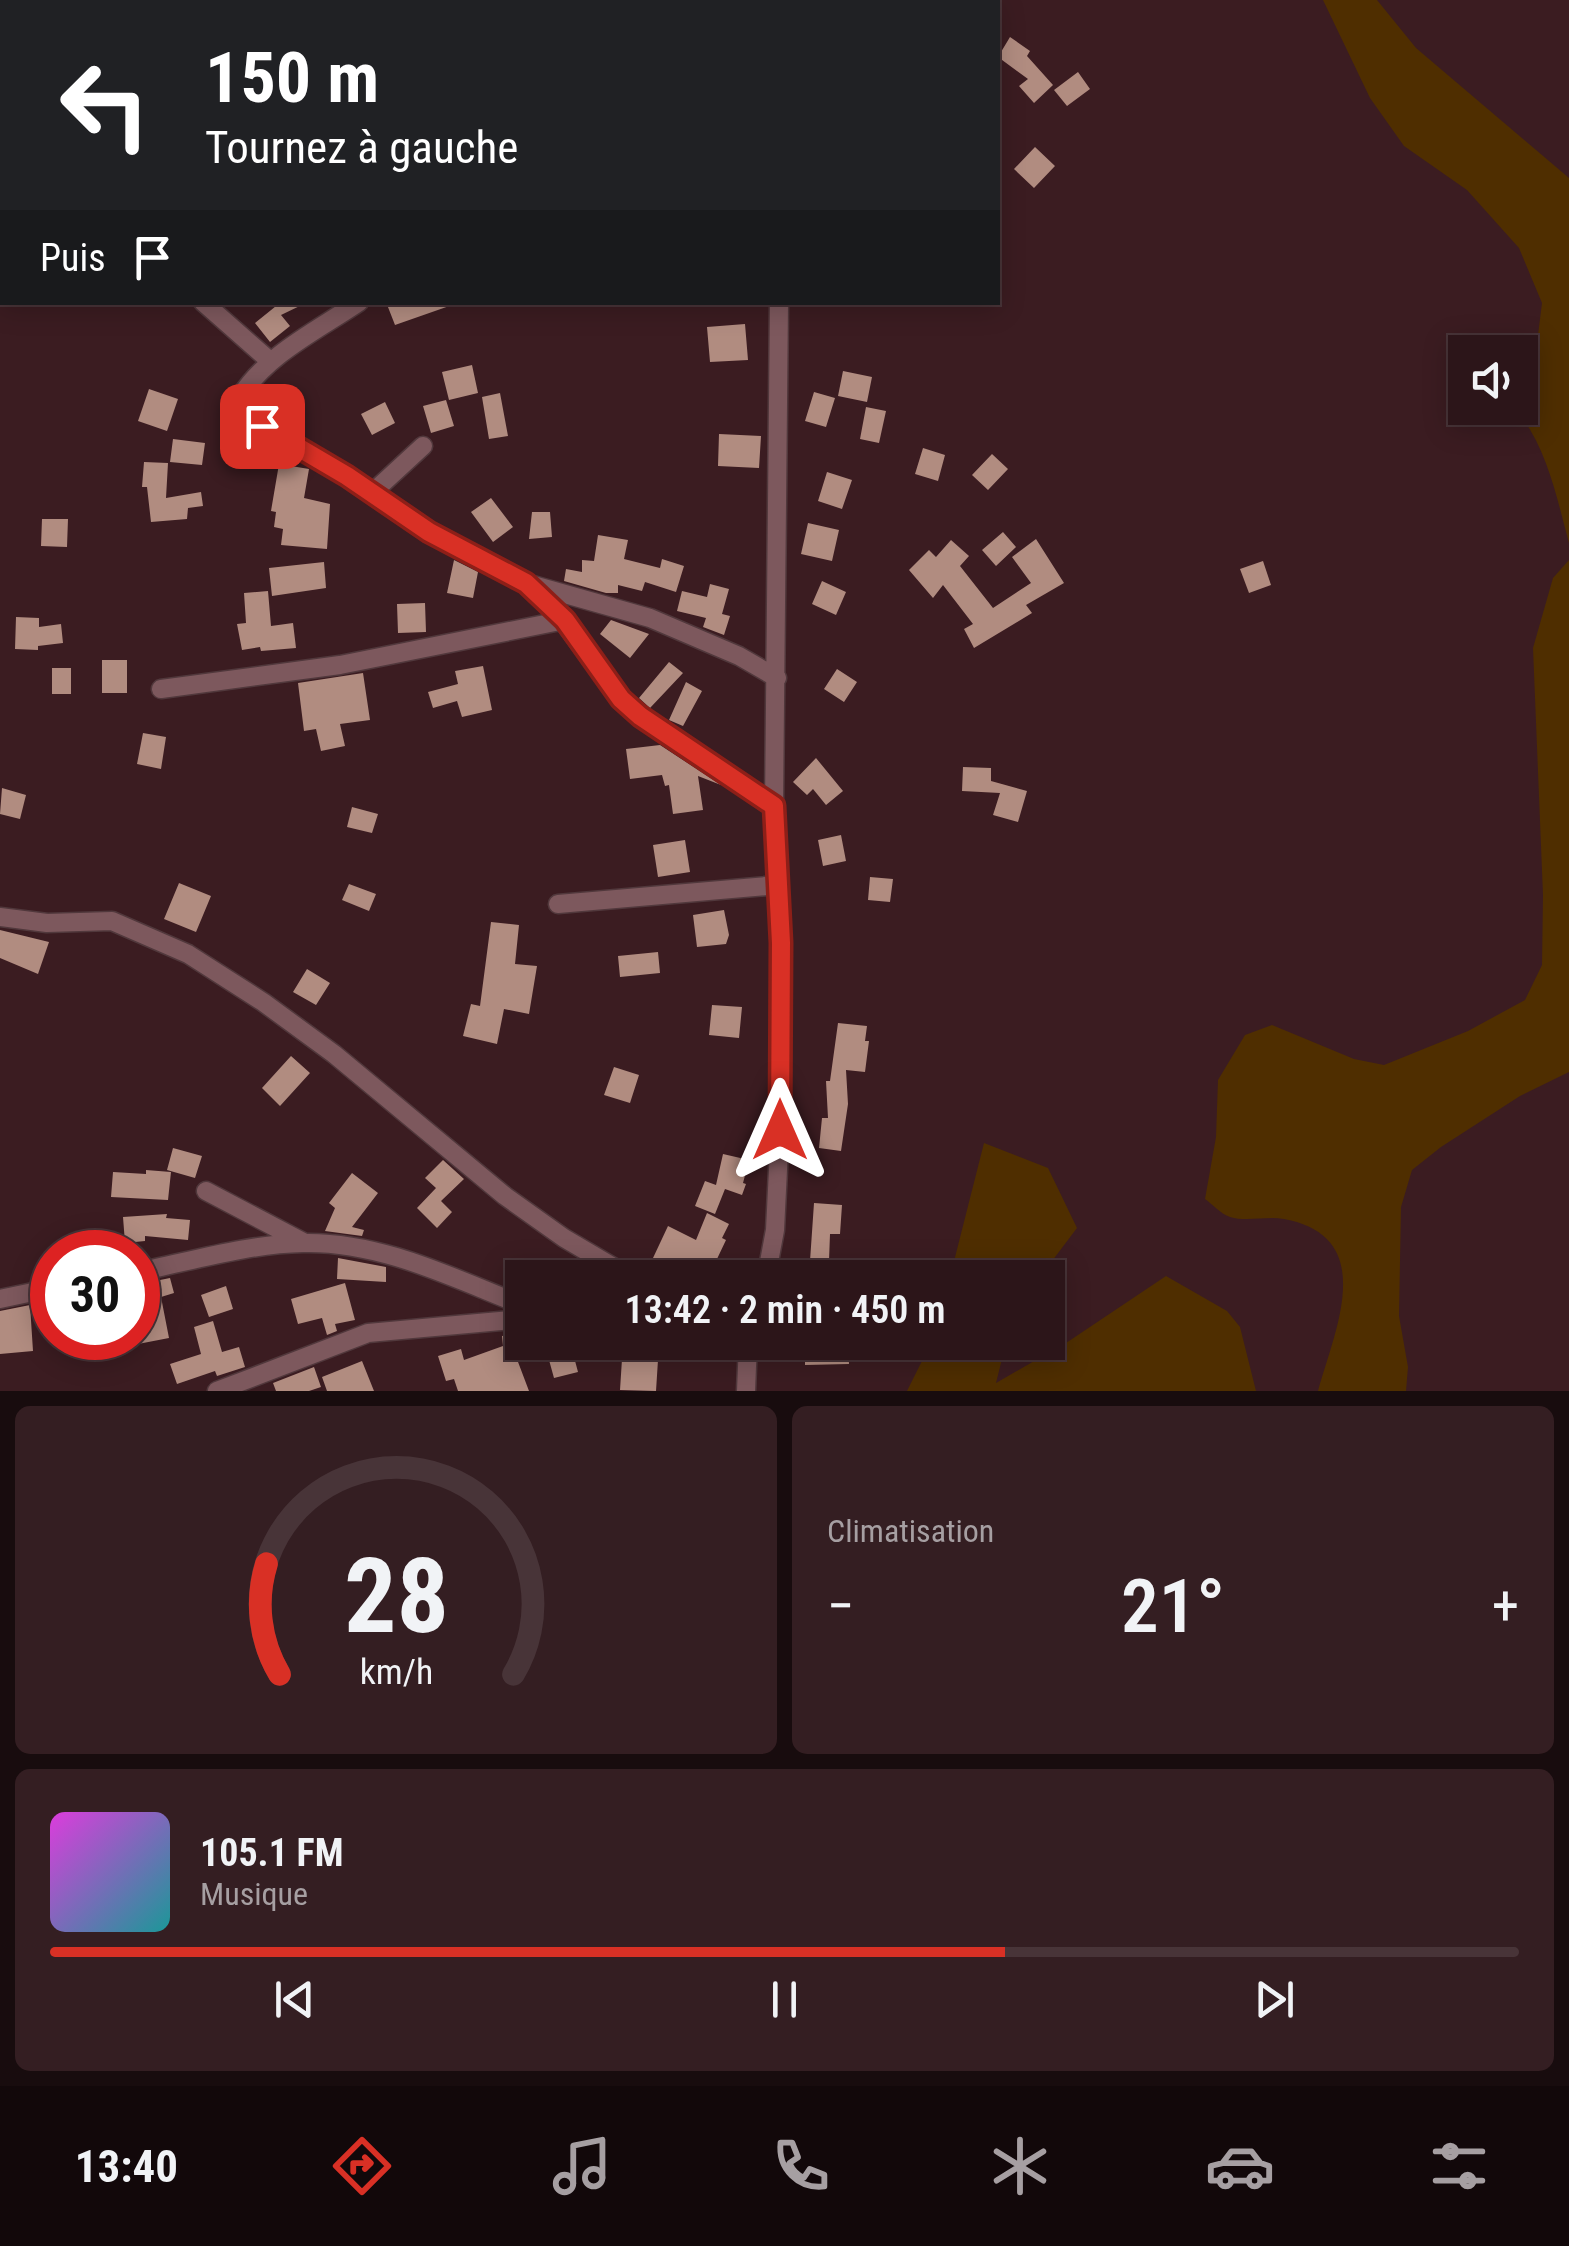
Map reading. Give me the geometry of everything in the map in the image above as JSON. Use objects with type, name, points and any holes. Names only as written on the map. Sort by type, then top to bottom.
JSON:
[{"type":"street","points":[[206,305],[270,361]]},
{"type":"street","points":[[354,305],[270,361],[240,397],[245,413],[429,532],[526,583],[650,618],[738,656],[777,678]]},
{"type":"street","points":[[769,1260],[775,1230],[780,1130],[781,943],[774,806],[778,305]]},
{"type":"street","points":[[371,494],[423,446]]},
{"type":"street","points":[[526,583],[565,620],[621,699],[640,716],[774,806]]},
{"type":"street","points":[[161,689],[340,665],[565,620]]},
{"type":"street","points":[[558,904],[778,885]]},
{"type":"street","points":[[0,917],[46,923],[112,921],[188,954],[334,1054],[505,1196],[601,1260]]},
{"type":"street","points":[[206,1191],[305,1243]]},
{"type":"street","points":[[160,1267],[260,1247],[305,1243],[397,1257],[505,1298]]},
{"type":"street","points":[[0,1299],[30,1293]]},
{"type":"street","points":[[217,1391],[368,1333],[505,1321]]},
{"type":"street","points":[[746,1391],[747,1360]]},
{"type":"shaded area","points":[[1323,0],[1377,0],[1416,48],[1569,178],[1569,543],[1543,455],[1527,425],[1538,425],[1542,303],[1519,248],[1467,190],[1404,146],[1370,98]]},
{"type":"shaded area","points":[[1569,560],[1569,1072],[1520,1096],[1412,1170],[1401,1207],[1399,1316],[1408,1367],[1406,1391],[1318,1391],[1340,1314],[1341,1265],[1332,1245],[1313,1229],[1284,1219],[1230,1217],[1205,1199],[1216,1137],[1218,1080],[1245,1035],[1272,1025],[1354,1059],[1384,1065],[1468,1031],[1525,1000],[1542,965],[1533,648],[1553,578]]},
{"type":"shaded area","points":[[984,1143],[1048,1168],[1077,1228],[1053,1260],[954,1260]]},
{"type":"shaded area","points":[[1166,1276],[1227,1311],[1240,1327],[1256,1391],[907,1391],[922,1360],[1002,1360],[996,1383],[1036,1360],[1065,1360],[1065,1343]]},
{"type":"building","points":[[1010,37],[1030,51],[1027,56],[1053,85],[1034,103],[1019,86],[1028,79],[1000,58]]},
{"type":"building","points":[[1078,72],[1090,89],[1067,106],[1054,90]]},
{"type":"building","points":[[1035,147],[1055,166],[1034,188],[1014,169]]},
{"type":"building","points":[[277,305],[302,305],[281,315],[290,326],[270,342],[255,323]]},
{"type":"building","points":[[387,305],[452,305],[395,325]]},
{"type":"building","points":[[745,324],[748,360],[710,362],[707,327]]},
{"type":"building","points":[[472,365],[478,393],[449,400],[442,372]]},
{"type":"building","points":[[843,371],[872,377],[867,402],[838,396]]},
{"type":"building","points":[[149,389],[178,399],[167,431],[138,421]]},
{"type":"building","points":[[814,392],[835,398],[826,427],[805,421]]},
{"type":"building","points":[[500,393],[508,436],[489,439],[482,397]]},
{"type":"building","points":[[446,400],[454,426],[431,433],[423,406]]},
{"type":"building","points":[[385,402],[395,423],[372,435],[361,414]]},
{"type":"building","points":[[866,407],[886,411],[879,443],[860,439]]},
{"type":"building","points":[[719,434],[761,436],[759,468],[718,466]]},
{"type":"building","points":[[173,439],[205,443],[202,465],[170,462]]},
{"type":"building","points":[[923,448],[945,455],[938,481],[915,474]]},
{"type":"building","points":[[992,454],[1008,469],[988,490],[972,475]]},
{"type":"building","points":[[144,462],[168,463],[166,498],[201,492],[203,506],[188,508],[187,519],[151,522],[147,487],[142,487]]},
{"type":"building","points":[[279,464],[309,469],[304,498],[330,504],[327,549],[281,545],[283,529],[274,527],[276,512],[271,511]]},
{"type":"building","points":[[827,472],[852,480],[842,509],[818,501]]},
{"type":"building","points":[[491,498],[513,527],[493,542],[471,512]]},
{"type":"building","points":[[532,512],[550,512],[552,537],[529,539]]},
{"type":"building","points":[[42,519],[68,519],[67,547],[41,546]]},
{"type":"building","points":[[808,523],[839,530],[832,561],[801,554]]},
{"type":"building","points":[[1003,532],[1016,547],[996,566],[982,550]]},
{"type":"building","points":[[598,535],[628,540],[624,559],[660,568],[662,559],[684,566],[676,592],[645,582],[642,591],[618,585],[618,593],[606,593],[564,581],[566,569],[582,572],[582,560],[594,561]]},
{"type":"building","points":[[1036,539],[1064,583],[1026,605],[1032,613],[974,648],[964,629],[973,624],[943,585],[933,598],[909,570],[929,550],[936,557],[951,540],[969,556],[960,566],[993,608],[1031,583],[1012,557]]},
{"type":"building","points":[[454,560],[478,572],[473,598],[447,593]]},
{"type":"building","points":[[1263,561],[1271,585],[1249,593],[1240,569]]},
{"type":"building","points":[[324,562],[326,588],[272,596],[269,568]]},
{"type":"building","points":[[822,581],[846,592],[836,615],[812,604]]},
{"type":"building","points":[[710,584],[729,589],[722,614],[730,616],[724,635],[703,627],[706,618],[677,611],[682,591],[707,597]]},
{"type":"building","points":[[268,591],[271,626],[293,623],[296,648],[242,650],[237,624],[246,623],[244,593]]},
{"type":"building","points":[[425,603],[426,632],[398,633],[397,604]]},
{"type":"building","points":[[16,617],[39,618],[39,627],[61,624],[63,643],[38,646],[38,650],[15,649]]},
{"type":"building","points":[[611,620],[649,634],[630,658],[600,634]]},
{"type":"building","points":[[102,660],[127,660],[127,693],[102,693]]},
{"type":"building","points":[[669,662],[683,673],[650,708],[639,698]]},
{"type":"building","points":[[483,666],[492,710],[462,717],[457,701],[433,708],[428,692],[458,684],[455,671]]},
{"type":"building","points":[[52,668],[71,668],[71,694],[52,694]]},
{"type":"building","points":[[837,669],[857,682],[844,702],[824,689]]},
{"type":"building","points":[[363,673],[370,720],[340,724],[345,746],[321,751],[316,729],[304,731],[298,683]]},
{"type":"building","points":[[686,682],[702,691],[683,726],[669,720]]},
{"type":"building","points":[[143,733],[166,737],[161,769],[137,764]]},
{"type":"building","points":[[660,745],[721,785],[698,776],[703,810],[673,814],[669,785],[665,786],[662,775],[630,779],[626,749]]},
{"type":"building","points":[[816,758],[843,791],[826,805],[813,789],[807,795],[793,782]]},
{"type":"building","points":[[963,767],[991,768],[991,781],[1027,791],[1018,822],[993,815],[1000,793],[962,791]]},
{"type":"building","points":[[2,788],[26,795],[20,819],[0,814]]},
{"type":"building","points":[[352,807],[378,814],[372,833],[347,827]]},
{"type":"building","points":[[841,835],[846,861],[823,866],[818,840]]},
{"type":"building","points":[[685,840],[690,872],[658,877],[653,845]]},
{"type":"building","points":[[870,877],[893,879],[890,902],[868,900]]},
{"type":"building","points":[[179,883],[211,896],[196,932],[164,919]]},
{"type":"building","points":[[349,884],[376,894],[369,911],[342,900]]},
{"type":"building","points":[[724,910],[729,935],[726,944],[697,947],[693,915]]},
{"type":"building","points":[[491,922],[519,925],[515,964],[537,966],[529,1014],[504,1009],[497,1044],[463,1036],[471,1004],[480,1006]]},
{"type":"building","points":[[0,930],[49,942],[38,974],[0,958]]},
{"type":"building","points":[[658,952],[660,973],[620,977],[618,956]]},
{"type":"building","points":[[307,969],[330,983],[316,1005],[293,992]]},
{"type":"building","points":[[712,1005],[742,1007],[739,1038],[709,1035]]},
{"type":"building","points":[[838,1023],[867,1026],[865,1041],[869,1041],[865,1072],[846,1070],[848,1104],[841,1151],[819,1148],[822,1118],[828,1118],[826,1081],[830,1081]]},
{"type":"building","points":[[291,1056],[310,1073],[280,1106],[262,1088]]},
{"type":"building","points":[[614,1067],[639,1075],[630,1103],[604,1095]]},
{"type":"building","points":[[173,1148],[202,1156],[195,1178],[167,1170]]},
{"type":"building","points":[[723,1154],[749,1160],[743,1183],[746,1184],[742,1195],[725,1189],[715,1214],[695,1206],[705,1181],[716,1185]]},
{"type":"building","points":[[443,1160],[464,1179],[441,1201],[452,1212],[437,1228],[417,1208],[436,1188],[425,1178]]},
{"type":"building","points":[[146,1170],[171,1172],[168,1200],[111,1197],[113,1172],[146,1174]]},
{"type":"building","points":[[352,1173],[378,1193],[352,1227],[364,1230],[362,1236],[325,1231],[335,1208],[329,1203]]},
{"type":"building","points":[[814,1203],[842,1205],[840,1234],[830,1234],[829,1260],[810,1260]]},
{"type":"building","points":[[707,1213],[729,1224],[717,1260],[653,1258],[668,1226],[696,1240]]},
{"type":"building","points":[[167,1214],[166,1218],[190,1220],[188,1240],[160,1237],[160,1230],[124,1230],[123,1217]]},
{"type":"building","points":[[338,1258],[386,1267],[386,1282],[337,1279]]},
{"type":"building","points":[[170,1278],[174,1293],[161,1297],[169,1338],[160,1340],[160,1280]]},
{"type":"building","points":[[345,1283],[355,1320],[335,1324],[337,1331],[327,1335],[322,1318],[298,1324],[291,1299]]},
{"type":"building","points":[[226,1286],[233,1309],[209,1317],[201,1295]]},
{"type":"building","points":[[30,1305],[30,1351],[0,1354],[0,1311]]},
{"type":"building","points":[[213,1321],[222,1352],[239,1347],[245,1367],[217,1376],[215,1371],[177,1384],[170,1364],[201,1354],[194,1327]]},
{"type":"building","points":[[505,1336],[505,1360],[517,1360],[529,1391],[458,1391],[454,1379],[446,1381],[438,1356],[461,1349],[464,1360],[503,1346]]},
{"type":"building","points":[[549,1360],[575,1360],[578,1372],[554,1378]]},
{"type":"building","points":[[622,1360],[658,1360],[656,1391],[620,1390]]},
{"type":"building","points":[[805,1360],[849,1360],[849,1364],[805,1365]]},
{"type":"building","points":[[362,1361],[374,1391],[327,1391],[322,1377]]},
{"type":"building","points":[[314,1367],[321,1387],[276,1391],[273,1383]]},
{"type":"route","points":[[262,426],[347,476],[429,532],[526,583],[565,620],[621,699],[640,716],[774,806],[781,943],[780,1130]]}]
